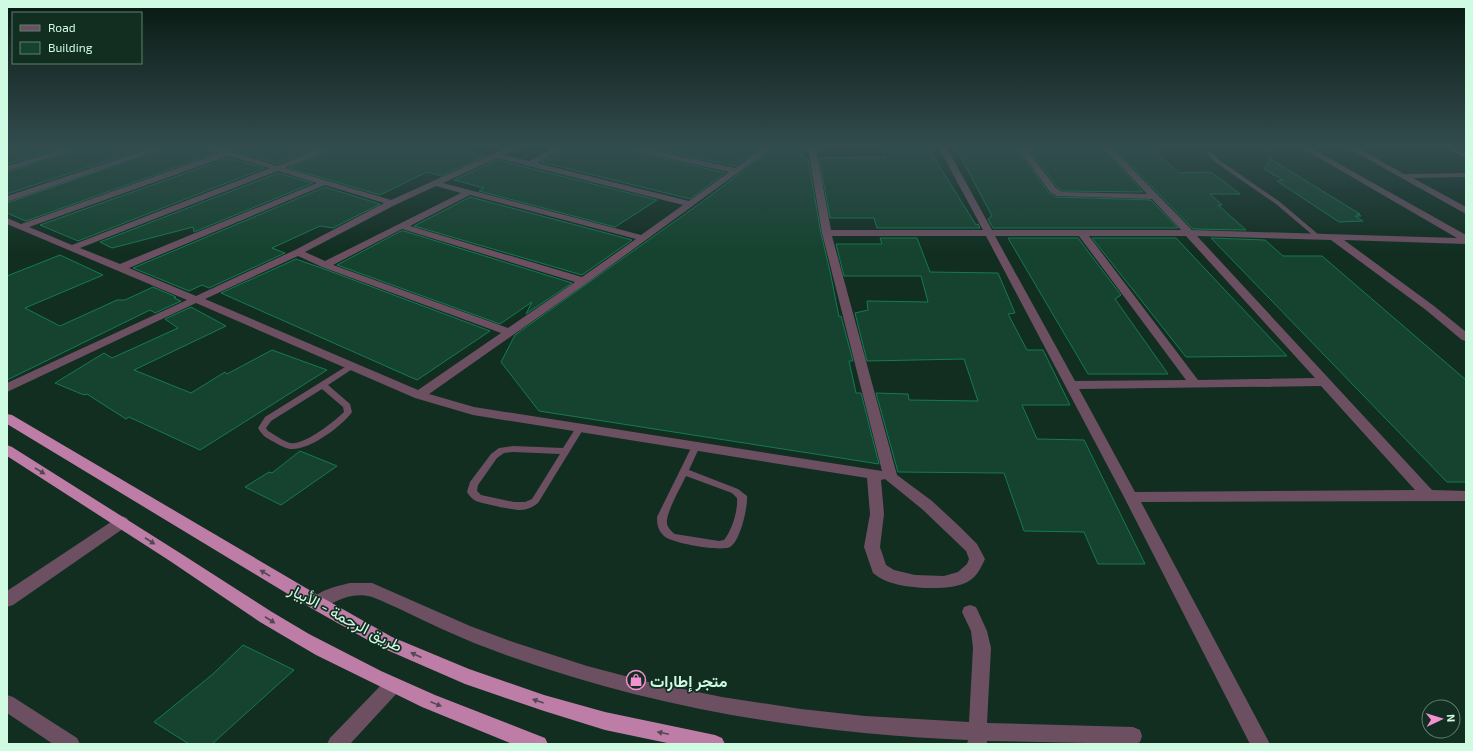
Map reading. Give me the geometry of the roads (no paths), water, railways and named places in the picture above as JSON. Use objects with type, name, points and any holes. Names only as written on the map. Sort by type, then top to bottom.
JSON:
[{"type":"highway","name":"طريق الرجمة - الأبيار","points":[[7,418],[316,603],[386,642],[465,676],[544,703],[605,720],[715,744]]},
{"type":"highway","points":[[7,450],[122,522],[272,622],[322,650],[392,686],[504,732],[538,744]]},
{"type":"street","points":[[7,199],[55,183]]},
{"type":"street","points":[[21,227],[144,183]]},
{"type":"street","points":[[72,248],[241,183]]},
{"type":"street","points":[[324,183],[392,203]]},
{"type":"street","points":[[120,268],[324,183]]},
{"type":"street","points":[[435,183],[643,238]]},
{"type":"street","points":[[7,388],[298,252],[392,203],[435,183]]},
{"type":"street","points":[[606,183],[690,204]]},
{"type":"street","points":[[419,395],[583,281],[719,183]]},
{"type":"street","points":[[818,183],[827,233],[891,477]]},
{"type":"street","points":[[962,183],[1131,498],[1260,744]]},
{"type":"street","points":[[1048,183],[1053,190],[1060,194],[1155,197]]},
{"type":"street","points":[[1142,183],[1428,495]]},
{"type":"street","points":[[1367,183],[1466,240]]},
{"type":"street","points":[[1414,183],[1466,211]]},
{"type":"street","points":[[325,265],[469,192]]},
{"type":"street","points":[[7,221],[195,299],[419,395],[473,411],[874,474],[891,477],[927,505],[972,548],[977,559],[973,568],[963,577],[944,582],[915,581],[890,576],[880,569],[872,548],[877,514],[874,474]]},
{"type":"street","points":[[401,226],[583,281]]},
{"type":"street","points":[[827,233],[1189,233],[1466,240]]},
{"type":"street","points":[[1082,233],[1195,384]]},
{"type":"street","points":[[1332,236],[1424,304],[1466,338]]},
{"type":"street","points":[[298,252],[325,265],[509,332]]},
{"type":"street","points":[[1070,384],[1325,382]]},
{"type":"street","points":[[1131,498],[1428,495],[1466,496]]},
{"type":"street","points":[[7,600],[122,522]]},
{"type":"street","points":[[316,603],[341,591],[362,589],[372,590],[494,643],[553,664],[617,682],[685,698],[755,711],[828,721],[977,737],[1133,736]]},
{"type":"street","points":[[970,612],[979,631],[982,648],[977,737]]},
{"type":"street","points":[[337,744],[392,686]]},
{"type":"street","points":[[7,703],[70,744]]},
{"type":"lane","points":[[1249,183],[1278,203],[1317,236]]},
{"type":"lane","points":[[323,385],[347,406],[348,412],[343,418],[307,443],[299,446],[290,446],[265,434],[262,428],[268,419],[352,366]]},
{"type":"lane","points":[[566,451],[513,448],[502,450],[494,456],[473,484],[472,492],[478,498],[514,506],[520,507],[531,504],[535,501],[566,451],[580,428]]},
{"type":"lane","points":[[684,472],[735,491],[742,496],[743,504],[732,538],[727,544],[718,545],[673,537],[664,530],[661,521],[696,446]]},
{"type":"place","name":"متجر إطارات","points":[[636,680]]}]
